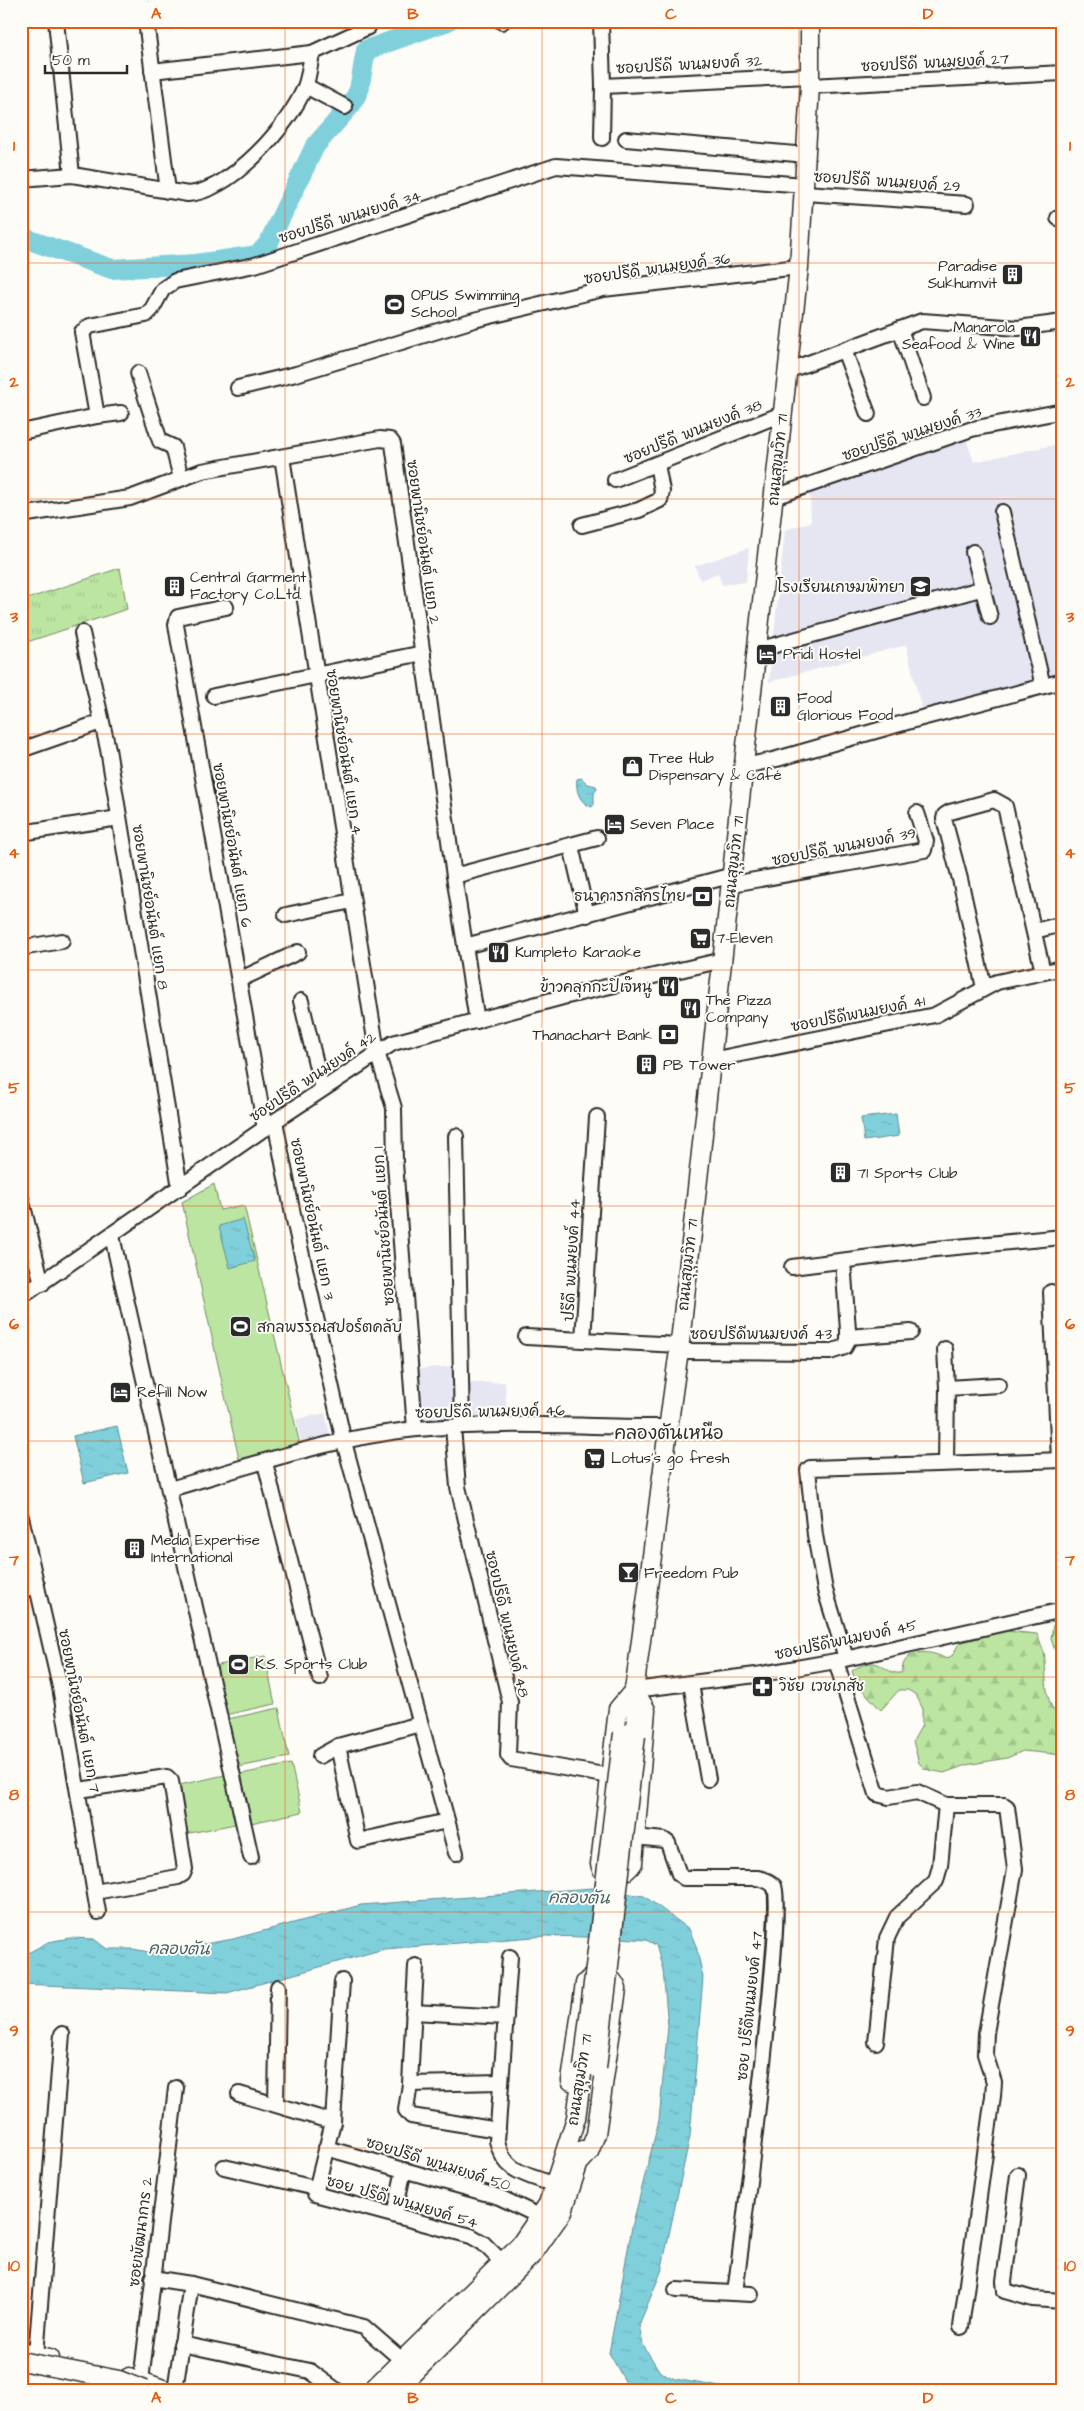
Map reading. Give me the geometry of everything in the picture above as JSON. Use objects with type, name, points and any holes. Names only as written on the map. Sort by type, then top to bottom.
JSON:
[{"type":"main road","name":"ถนนสุขุมวิท 71","points":[[397,2390],[532,2255],[563,2211],[590,2067],[629,1734],[637,1715],[634,1695],[650,1582],[667,1427],[679,1348],[745,766],[782,414],[800,267],[807,155],[810,21]]},
{"type":"main road","points":[[634,1695],[646,1710],[633,1863],[629,1871],[620,1874],[602,1870],[600,1864],[610,1776],[618,1709],[634,1695]]},
{"type":"main road","points":[[591,1977],[609,1977],[615,1981],[617,1989],[596,2134],[589,2152],[573,2158],[564,2137],[584,1983],[591,1977]]},
{"type":"main road","name":"ถนนสุขุมวิท 71","points":[[372,2390],[520,2245],[548,2204],[555,2185],[573,2158]]},
{"type":"main road","points":[[26,2356],[166,2390]]},
{"type":"main road","points":[[21,2375],[104,2390]]},
{"type":"main road","points":[[21,2385],[48,2390]]},
{"type":"street","points":[[56,21],[72,175]]},
{"type":"street","points":[[146,21],[168,191]]},
{"type":"street","points":[[152,70],[312,53],[368,27],[368,21]]},
{"type":"street","name":"ซอยปรีดี พนมยงค์ 32","points":[[601,21],[603,86],[810,81]]},
{"type":"street","points":[[21,180],[72,175],[188,194],[202,193],[231,176],[273,138],[288,118],[306,86],[312,53]]},
{"type":"street","name":"ซอยปรีดี พนมยงค์ 27","points":[[810,81],[1063,73]]},
{"type":"street","points":[[306,86],[345,107]]},
{"type":"street","points":[[602,138],[603,86]]},
{"type":"street","points":[[626,139],[807,155]]},
{"type":"street","name":"ซอยปรีดี พนมยงค์ 34","points":[[97,416],[82,332],[90,326],[146,315],[152,309],[163,289],[174,281],[255,265],[556,166],[805,189]]},
{"type":"street","name":"ซอยปรีดี พนมยงค์ 29","points":[[805,189],[967,204]]},
{"type":"street","name":"ซอยปรีดี พนมยงค์ 36","points":[[238,388],[318,367],[474,320],[603,289],[800,267]]},
{"type":"street","points":[[787,371],[928,320],[1018,328],[1063,322]]},
{"type":"street","points":[[900,329],[923,398]]},
{"type":"street","points":[[844,350],[868,414]]},
{"type":"street","points":[[138,373],[160,441],[173,447],[181,478]]},
{"type":"street","name":"ซอยปรีดี พนมยงค์ 33","points":[[774,497],[972,429],[1063,411]]},
{"type":"street","points":[[21,432],[97,416],[121,413]]},
{"type":"street","name":"ซอยปรีดี พนมยงค์ 38","points":[[615,480],[782,414]]},
{"type":"street","name":"ซอยพานิชย์อนันต์ แยก 2","points":[[22,512],[130,498],[202,471],[380,439],[387,439],[393,444],[454,876],[477,1021]]},
{"type":"street","name":"ซอยพานิชย์อนันต์ แยก 4","points":[[282,457],[377,1052]]},
{"type":"street","points":[[582,525],[639,510],[660,500],[662,491],[657,464]]},
{"type":"street","points":[[1002,512],[1043,686]]},
{"type":"street","points":[[973,552],[984,588],[990,617]]},
{"type":"street","points":[[757,650],[984,588]]},
{"type":"street","name":"ซอยพานิชย์อนันต์ แยก 6","points":[[226,607],[178,617],[176,626],[239,980],[270,1125]]},
{"type":"street","name":"ซอยพานิชย์อนันต์ แยก 8","points":[[82,633],[119,818],[180,1188]]},
{"type":"street","points":[[214,696],[316,677],[423,653]]},
{"type":"street","points":[[745,766],[777,759],[1063,681]]},
{"type":"street","points":[[21,750],[101,722]]},
{"type":"street","points":[[984,988],[960,879],[945,825],[945,815],[994,800],[1006,806],[1043,972]]},
{"type":"street","name":"ซอยปรีดี พนมยงค์ 39","points":[[732,880],[924,850],[926,842],[917,813]]},
{"type":"street","points":[[21,833],[119,818]]},
{"type":"street","points":[[454,876],[597,838]]},
{"type":"street","points":[[571,846],[587,915]]},
{"type":"street","points":[[465,946],[732,880]]},
{"type":"street","points":[[286,915],[352,901]]},
{"type":"street","points":[[1034,931],[1063,924]]},
{"type":"street","points":[[21,948],[62,941]]},
{"type":"street","points":[[239,980],[298,952]]},
{"type":"street","name":"ซอยปรีดี พนมยงค์ 42","points":[[21,1297],[112,1236],[322,1089],[393,1043],[563,997],[723,960]]},
{"type":"street","name":"ซอยปรีดีพนมยงค์ 41","points":[[711,1060],[935,1015],[997,982],[1063,968]]},
{"type":"street","points":[[301,1001],[322,1089]]},
{"type":"street","name":"ซอยพานิชย์อนันต์ แยก 1","points":[[377,1052],[394,1108],[395,1163],[415,1429]]},
{"type":"street","name":"ปรีดี พนมยงค์ 44","points":[[596,1117],[583,1340],[679,1348]]},
{"type":"street","name":"ซอยพานิชย์อนันต์ แยก 3","points":[[270,1125],[294,1220],[344,1442],[456,1852]]},
{"type":"street","points":[[456,1136],[458,1426]]},
{"type":"street","points":[[21,1198],[42,1284]]},
{"type":"street","points":[[112,1236],[251,1857]]},
{"type":"street","points":[[792,1267],[935,1249],[1063,1237]]},
{"type":"street","name":"ซอยปรีดีพนมยงค์ 43","points":[[679,1348],[830,1352],[845,1348],[848,1337],[843,1262]]},
{"type":"street","points":[[961,2327],[993,2096],[994,2082],[985,2054],[986,2032],[1015,1869],[1006,1806],[946,1805],[917,1792],[888,1798],[877,1794],[824,1590],[815,1535],[808,1469],[812,1466],[1061,1460],[1051,1292]]},
{"type":"street","points":[[848,1337],[911,1332]]},
{"type":"street","points":[[526,1337],[583,1340]]},
{"type":"street","points":[[945,1349],[947,1388],[946,1463]]},
{"type":"street","points":[[947,1388],[999,1385]]},
{"type":"street","name":"ซอยปรีดี พนมยงค์ 46","points":[[170,1489],[344,1442],[415,1429],[458,1426],[667,1427]]},
{"type":"street","name":"ซอยปรีดี พนมยงค์ 48","points":[[458,1426],[458,1487],[510,1702],[508,1755],[511,1759],[610,1776]]},
{"type":"street","points":[[265,1463],[320,1678]]},
{"type":"street","name":"ซอยพานิชย์อนันต์ แยก 7","points":[[21,1517],[23,1536],[37,1585],[60,1687],[79,1790],[98,1912]]},
{"type":"street","points":[[21,1591],[37,1585]]},
{"type":"street","name":"ซอยปรีดีพนมยงค์ 45","points":[[634,1695],[691,1684],[756,1676],[1063,1610]]},
{"type":"street","points":[[691,1684],[708,1779]]},
{"type":"street","points":[[320,1756],[338,1746],[420,1724]]},
{"type":"street","points":[[338,1746],[358,1841],[446,1821]]},
{"type":"street","points":[[79,1790],[167,1777],[171,1781],[186,1869],[178,1877],[95,1892]]},
{"type":"street","points":[[876,2042],[888,1938],[897,1917],[936,1881],[940,1866],[946,1805]]},
{"type":"street","name":"ซอย ปรีดีพนมยงค์ 47","points":[[635,1837],[664,1840],[668,1843],[679,1874],[684,1878],[757,1878],[765,1880],[774,1886],[777,1904],[771,1980],[735,2293]]},
{"type":"street","points":[[510,1958],[497,2141],[500,2153],[512,2169],[555,2185]]},
{"type":"street","points":[[416,1966],[410,2084],[406,2110],[411,2116],[498,2130]]},
{"type":"street","points":[[315,2191],[333,2122],[342,1980]]},
{"type":"street","points":[[276,2104],[278,1987]]},
{"type":"street","points":[[413,2012],[506,2017]]},
{"type":"street","points":[[26,2356],[62,2034]]},
{"type":"street","points":[[410,2084],[501,2082]]},
{"type":"street","name":"ซอยพัฒนาการ 2","points":[[140,2385],[176,2088]]},
{"type":"street","points":[[239,2094],[333,2122]]},
{"type":"street","name":"ซอยปรีดี พนมยงค์ 50","points":[[326,2148],[499,2197],[539,2216]]},
{"type":"street","name":"ซอย ปรีดี พนมยงค์ 54","points":[[224,2168],[315,2191],[471,2236],[483,2243],[502,2262]]},
{"type":"street","points":[[394,2215],[404,2170]]},
{"type":"street","points":[[1018,2175],[1004,2281],[1005,2291],[1033,2299],[1063,2301]]},
{"type":"street","points":[[152,2278],[191,2284],[364,2327],[402,2360]]},
{"type":"street","points":[[175,2390],[191,2284]]},
{"type":"street","points":[[676,2290],[751,2294]]},
{"type":"street","points":[[181,2344],[310,2370],[336,2390]]},
{"type":"shaded area","name":"โรงเรียนเกษมพิทยา","points":[[965,436],[974,462],[1063,443],[1063,675],[922,711],[906,645],[769,682],[785,530],[811,522],[810,488]]},
{"type":"shaded area","points":[[749,548],[746,582],[722,585],[718,573],[700,580],[695,566]]},
{"type":"shaded area","points":[[455,1366],[458,1421],[421,1422],[416,1369]]},
{"type":"shaded area","points":[[505,1382],[507,1420],[469,1421],[467,1383]]},
{"type":"shaded area","points":[[325,1413],[331,1440],[302,1447],[296,1419]]},
{"type":"green space","points":[[120,568],[127,609],[21,644],[21,601]]},
{"type":"green space","name":"สกลพรรณสปอร์ตคลับ","points":[[214,1184],[220,1210],[244,1205],[300,1445],[239,1459],[182,1202]]},
{"type":"green space","points":[[1063,1618],[1063,1677],[1051,1638],[1053,1625]]},
{"type":"green space","points":[[1006,1631],[1037,1634],[1044,1652],[1050,1704],[1059,1716],[1063,1712],[1063,1755],[1023,1751],[1007,1758],[966,1765],[944,1773],[925,1769],[919,1763],[913,1741],[922,1725],[922,1707],[916,1695],[908,1690],[899,1690],[881,1710],[856,1683],[852,1671],[862,1665],[875,1663],[889,1671],[901,1673],[905,1661],[914,1654],[925,1652],[946,1659],[953,1655],[959,1643]]},
{"type":"green space","points":[[265,1656],[275,1704],[225,1715],[214,1666]]},
{"type":"green space","points":[[279,1708],[289,1757],[238,1767],[228,1719]]},
{"type":"green space","points":[[291,1764],[302,1812],[251,1823],[241,1774]]},
{"type":"green space","points":[[225,1775],[235,1824],[185,1834],[175,1786]]},
{"type":"water","points":[[581,778],[588,784],[596,786],[597,789],[594,793],[594,804],[592,807],[584,803],[579,796],[577,779]]},
{"type":"water","points":[[896,1114],[899,1136],[864,1141],[861,1118]]},
{"type":"water","points":[[243,1219],[255,1261],[230,1268],[219,1226]]},
{"type":"water","points":[[117,1426],[128,1473],[84,1483],[73,1436]]},
{"type":"water","name":"คลองตัน","points":[[592,1888],[644,1896],[689,1929],[696,1946],[703,1977],[690,2136],[661,2272],[639,2325],[643,2345],[660,2372],[675,2379],[737,2390],[630,2390],[609,2353],[632,2227],[659,2120],[668,2026],[663,1970],[656,1945],[646,1940],[546,1936],[384,1949],[227,1993],[21,1984],[21,1952],[30,1952],[48,1942],[70,1938],[94,1939],[107,1949],[133,1949],[154,1953],[233,1939],[361,1905]]},
{"type":"waterway","points":[[21,237],[112,269],[196,264],[258,255],[268,244],[315,146],[351,105],[359,90],[366,50],[448,21]]},
{"type":"place","name":"Paradise Sukhumvit","points":[[1013,275]]},
{"type":"place","name":"OPUS Swimming School","points":[[395,304]]},
{"type":"place","name":"Manarola Seafood & Wine","points":[[1031,336]]},
{"type":"place","name":"Central Garment Factory Co.Ltd.","points":[[174,586]]},
{"type":"place","name":"โรงเรียนเกษมพิทยา","points":[[921,587]]},
{"type":"place","name":"Pridi Hostel","points":[[767,654]]},
{"type":"place","name":"Food Glorious Food","points":[[781,707]]},
{"type":"place","name":"Tree Hub Dispensary & Café","points":[[633,767]]},
{"type":"place","name":"Seven Place","points":[[614,824]]},
{"type":"place","name":"ธนาคารกสิกรไทย","points":[[702,896]]},
{"type":"place","name":"7-Eleven","points":[[700,938]]},
{"type":"place","name":"Kumpleto Karaoke","points":[[499,952]]},
{"type":"place","name":"ข้าวคลุกกะปิเจ๊หนู","points":[[668,987]]},
{"type":"place","name":"The Pizza Company","points":[[690,1009]]},
{"type":"place","name":"Thanachart Bank","points":[[668,1035]]},
{"type":"place","name":"PB Tower","points":[[647,1065]]},
{"type":"place","name":"71 Sports Club","points":[[841,1173]]},
{"type":"place","name":"สกลพรรณสปอร์ตคลับ","points":[[241,1327]]},
{"type":"place","name":"Refill Now","points":[[121,1392]]},
{"type":"place","name":"Lotus's go fresh","points":[[595,1458]]},
{"type":"place","name":"Media Expertise International","points":[[135,1549]]},
{"type":"place","name":"Freedom Pub","points":[[628,1573]]},
{"type":"place","name":"K.S. Sports Club","points":[[239,1664]]},
{"type":"place","name":"วิชัย เวชเภสัช","points":[[763,1686]]},
{"type":"district","name":"คลองตันเหนือ","points":[[669,1433]]}]
